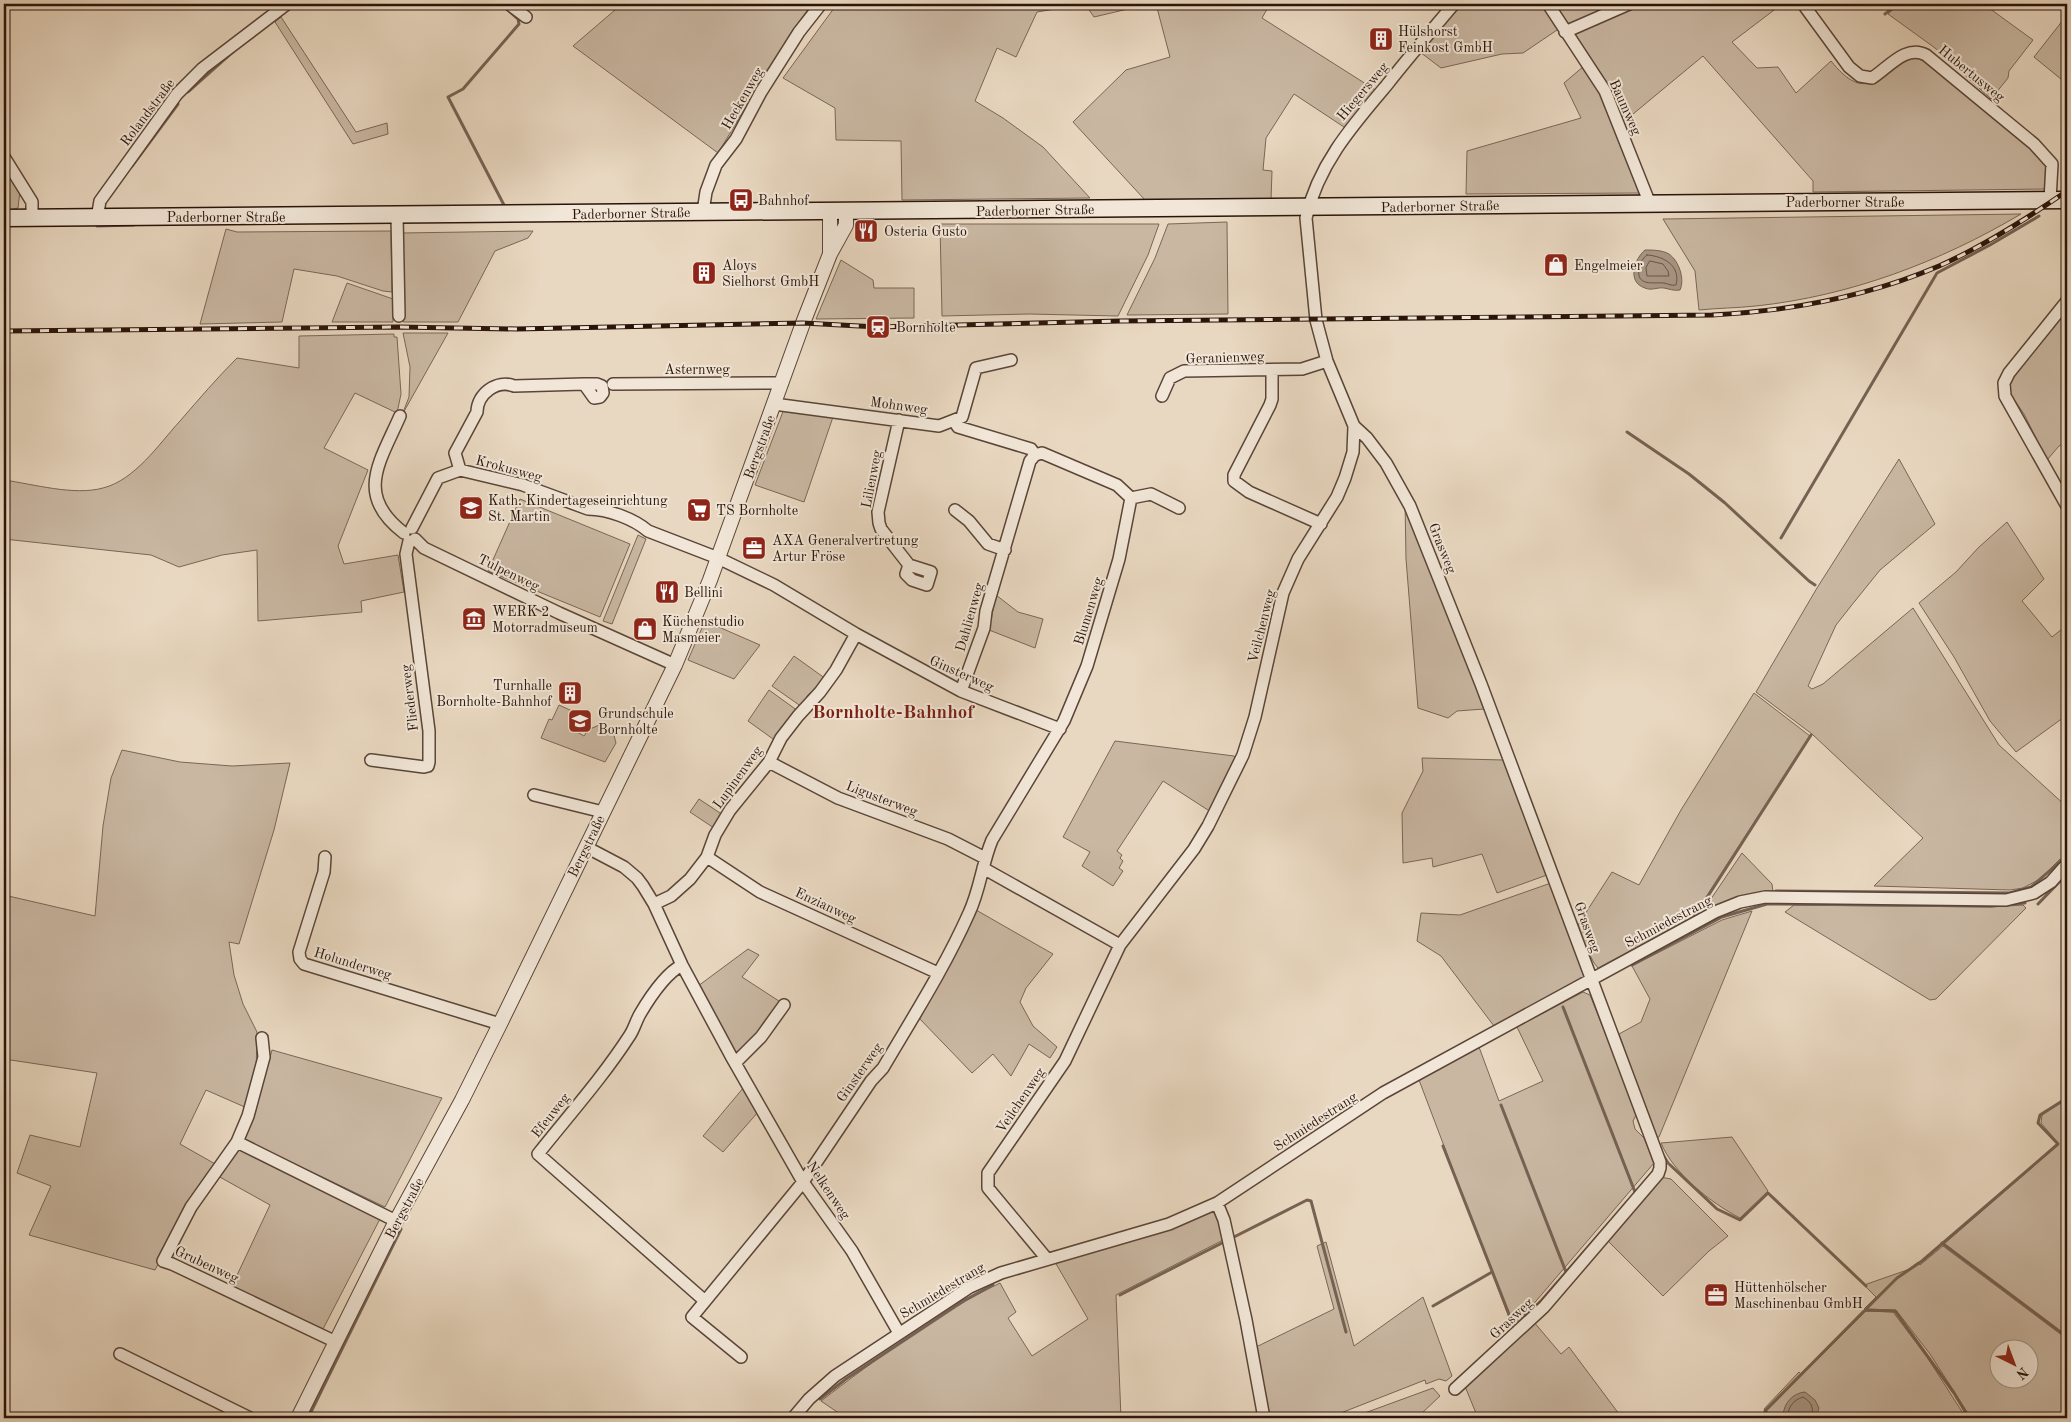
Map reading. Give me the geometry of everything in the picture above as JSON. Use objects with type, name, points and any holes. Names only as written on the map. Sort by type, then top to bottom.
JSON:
[{"type":"main road","name":"Paderborner Straße","points":[[4,218],[2067,200]]},
{"type":"street","name":"Rolandstraße","points":[[98,218],[100,202],[177,94],[203,68],[288,4]]},
{"type":"street","points":[[509,4],[526,17]]},
{"type":"street","name":"Heckenweg","points":[[703,212],[706,192],[716,165],[736,139],[761,92],[799,32],[821,4]]},
{"type":"street","name":"Hiegersweg","points":[[1308,207],[1318,181],[1347,132],[1454,4]]},
{"type":"street","name":"Baumweg","points":[[1548,4],[1605,91],[1650,204]]},
{"type":"street","points":[[1565,32],[1629,4]]},
{"type":"street","name":"Hubertusweg","points":[[1803,4],[1849,67],[1860,76],[1872,78],[1910,52],[1920,52],[1926,55],[2034,144],[2052,164],[2050,200]]},
{"type":"street","points":[[4,157],[32,202],[32,218]]},
{"type":"street","name":"Veilchenweg","points":[[1047,1259],[988,1188],[988,1173],[1064,1061],[1120,945],[1194,849],[1208,826],[1243,755],[1255,716],[1283,594],[1298,558],[1337,497],[1353,452],[1354,426],[1327,361],[1314,306],[1306,218],[1308,207]]},
{"type":"street","name":"Bergstraße","points":[[298,1418],[396,1221],[462,1100],[675,665],[718,558],[830,254],[838,211]]},
{"type":"street","points":[[397,215],[399,316]]},
{"type":"street","points":[[2067,301],[2009,373],[2004,383],[2005,396],[2067,506]]},
{"type":"street","points":[[1011,360],[976,368],[962,417],[954,421],[958,426],[1031,449],[1035,455],[1042,453],[1117,485],[1131,498],[1151,494],[1179,508]]},
{"type":"street","name":"Geranienweg","points":[[1162,396],[1170,378],[1184,371],[1302,369],[1327,361]]},
{"type":"street","name":"Geranienweg","points":[[1272,370],[1272,399],[1270,405],[1234,475],[1234,481],[1249,492],[1321,524]]},
{"type":"street","name":"Asternweg","points":[[613,384],[782,383]]},
{"type":"street","name":"Krokusweg","points":[[460,470],[455,453],[478,412],[477,405],[482,396],[490,389],[498,384],[514,386],[584,384]]},
{"type":"street","name":"Mohnweg","points":[[774,404],[940,426],[954,421]]},
{"type":"street","name":"Tulpenweg","points":[[400,416],[376,471],[374,484],[377,499],[394,525],[410,535],[424,548],[675,665]]},
{"type":"street","name":"Lilienweg","points":[[899,420],[878,512],[881,529],[909,565]]},
{"type":"street","name":"Grasweg","points":[[1354,426],[1367,438],[1386,463],[1410,506],[1481,684],[1660,1162],[1660,1168],[1544,1307],[1455,1389]]},
{"type":"street","name":"Dahlienweg","points":[[961,691],[984,628],[986,611],[1030,461],[1035,455]]},
{"type":"street","name":"Krokusweg","points":[[410,535],[438,478],[460,470],[523,485],[588,509],[598,509],[640,524],[648,531],[718,558]]},
{"type":"street","name":"Blumenweg","points":[[1060,729],[1087,666],[1119,558],[1131,498]]},
{"type":"street","points":[[956,510],[969,521],[988,544],[1005,550]]},
{"type":"street","name":"Fliederweg","points":[[371,760],[424,766],[428,766],[429,762],[429,731],[406,554],[410,535]]},
{"type":"street","name":"Ginsterweg","points":[[718,558],[774,585],[856,634],[961,691],[1060,729],[992,840],[969,913],[938,973],[884,1068],[871,1081],[804,1182]]},
{"type":"street","name":"Lupinenweg","points":[[654,904],[672,896],[707,857],[716,835],[730,810],[769,762],[781,738],[836,670],[856,634]]},
{"type":"street","name":"Ligusterweg","points":[[769,762],[838,798],[948,839],[984,863]]},
{"type":"street","points":[[534,795],[603,812]]},
{"type":"street","name":"Nelkenweg","points":[[586,846],[624,867],[637,878],[654,904],[682,964],[735,1063],[804,1182],[852,1251],[900,1333]]},
{"type":"street","name":"Holunderweg","points":[[325,857],[324,872],[299,952],[300,959],[304,964],[500,1024]]},
{"type":"street","name":"Enzianweg","points":[[707,857],[760,892],[938,973]]},
{"type":"street","points":[[984,863],[1044,904],[1120,945]]},
{"type":"street","name":"Schmiedestrang","points":[[793,1418],[809,1399],[835,1376],[970,1287],[1001,1273],[1169,1224],[1217,1203],[1383,1093],[1715,912],[1740,902],[1765,897],[2006,900],[2034,893],[2051,882],[2067,864]]},
{"type":"street","name":"Efeuweg","points":[[682,964],[674,969],[649,1001],[639,1016],[632,1033],[538,1154],[705,1301]]},
{"type":"street","points":[[735,1063],[761,1037],[784,1005]]},
{"type":"street","name":"Grubenweg","points":[[262,1038],[264,1057],[248,1116],[237,1142],[191,1207],[163,1261],[336,1342]]},
{"type":"street","points":[[237,1142],[396,1221]]},
{"type":"street","points":[[741,1357],[692,1317],[804,1182]]},
{"type":"street","points":[[1217,1203],[1224,1220],[1242,1302],[1264,1418]]},
{"type":"street","points":[[120,1354],[250,1418]]},
{"type":"shaded area","points":[[622,4],[812,4],[792,31],[718,153],[573,46]]},
{"type":"shaded area","points":[[837,4],[1149,4],[1094,17],[1087,7],[1073,6],[1037,12],[1016,57],[997,48],[975,101],[1003,118],[1043,147],[1090,198],[902,200],[901,141],[836,140],[835,108],[783,78]]},
{"type":"shaded area","points":[[1156,4],[1270,4],[1262,18],[1377,91],[1344,127],[1294,94],[1266,138],[1263,170],[1272,171],[1271,200],[1145,200],[1073,122],[1126,70],[1170,57]]},
{"type":"shaded area","points":[[1460,4],[1544,4],[1560,28],[1523,53],[1502,54],[1441,68],[1420,52]]},
{"type":"shaded area","points":[[1553,4],[1620,4],[1571,25],[1566,24]]},
{"type":"shaded area","points":[[1636,4],[1782,4],[1732,42],[1757,68],[1778,67],[1796,93],[1831,61],[1851,80],[1868,83],[1885,74],[1905,58],[1911,56],[1922,58],[2031,146],[2047,164],[2046,189],[1813,192],[1813,181],[1703,56],[1621,124],[1575,37],[1576,30]]},
{"type":"shaded area","points":[[1899,4],[1993,4],[1989,8],[2033,40],[2009,71],[2008,78],[1991,99],[1935,48],[1888,14]]},
{"type":"shaded area","points":[[2067,15],[2067,84],[2034,57]]},
{"type":"shaded area","points":[[281,17],[356,132],[387,123],[388,134],[353,144],[275,22]]},
{"type":"shaded area","points":[[1584,66],[1602,92],[1640,193],[1466,194],[1467,151],[1581,118],[1564,83]]},
{"type":"shaded area","points":[[4,166],[20,191],[18,208],[6,211],[4,211]]},
{"type":"shaded area","points":[[2021,214],[1926,262],[1860,285],[1791,301],[1756,306],[1699,310],[1695,271],[1663,219]]},
{"type":"shaded area","points":[[1227,222],[1228,314],[1127,315],[1155,258],[1168,224]]},
{"type":"shaded area","points":[[940,224],[1159,224],[1148,255],[1118,316],[1029,314],[942,316]]},
{"type":"shaded area","points":[[226,229],[237,232],[391,231],[392,292],[383,291],[337,276],[294,269],[282,322],[200,324]]},
{"type":"shaded area","points":[[533,231],[528,238],[495,251],[458,322],[403,322],[401,233]]},
{"type":"shaded area","points":[[841,260],[873,280],[874,288],[914,288],[914,318],[816,319]]},
{"type":"shaded area","points":[[347,283],[393,299],[393,322],[332,322]]},
{"type":"shaded area","points":[[2067,307],[2067,450],[2061,445],[2059,446],[2047,460],[2024,414],[2009,392],[2009,385],[2012,374]]},
{"type":"shaded area","points":[[403,333],[448,333],[402,415],[409,397],[410,367]]},
{"type":"shaded area","points":[[394,334],[394,337],[397,337],[401,394],[397,413],[355,393],[324,448],[368,470],[338,546],[344,564],[398,555],[404,592],[361,601],[362,612],[258,621],[257,550],[222,555],[179,567],[151,555],[4,539],[4,480],[79,491],[103,488],[115,484],[146,460],[237,358],[299,368],[299,336]]},
{"type":"shaded area","points":[[784,409],[834,414],[804,502],[755,485]]},
{"type":"shaded area","points":[[1899,459],[1935,524],[1880,570],[1836,625],[1808,686],[1812,689],[1823,684],[1913,608],[1999,745],[2067,807],[2067,855],[2062,860],[2060,859],[2040,879],[2023,888],[2010,890],[1874,886],[1923,838],[1812,734],[1756,692],[1817,588]]},
{"type":"shaded area","points":[[520,499],[630,544],[600,617],[488,571]]},
{"type":"shaded area","points":[[1405,501],[1484,709],[1457,711],[1448,718],[1418,708],[1406,559]]},
{"type":"shaded area","points":[[2007,522],[2044,579],[2022,601],[2052,637],[2067,625],[2067,715],[2016,752],[1990,721],[1954,657],[1919,603],[1956,572],[1978,548]]},
{"type":"shaded area","points":[[638,535],[646,539],[612,624],[603,621]]},
{"type":"shaded area","points":[[996,595],[1018,612],[1043,619],[1035,648],[989,630]]},
{"type":"shaded area","points":[[705,621],[760,645],[734,679],[688,660]]},
{"type":"shaded area","points":[[794,656],[826,679],[807,696],[807,701],[802,707],[772,686]]},
{"type":"shaded area","points":[[769,690],[798,711],[779,737],[773,739],[748,721]]},
{"type":"shaded area","points":[[1754,693],[1810,736],[1693,917],[1598,968],[1576,928],[1612,872],[1639,885],[1681,810]]},
{"type":"shaded area","points":[[559,705],[585,717],[577,732],[584,736],[588,730],[599,725],[613,732],[616,743],[605,762],[541,738],[549,719],[552,720]]},
{"type":"shaded area","points":[[1115,741],[1234,756],[1237,760],[1211,812],[1163,781],[1117,851],[1122,855],[1120,858],[1123,861],[1119,868],[1123,871],[1113,886],[1082,866],[1090,852],[1063,837]]},
{"type":"shaded area","points":[[122,750],[180,762],[232,766],[290,763],[274,830],[239,944],[229,942],[234,975],[243,1004],[257,1032],[256,1075],[247,1108],[206,1090],[180,1144],[217,1165],[189,1206],[155,1270],[29,1235],[51,1186],[17,1173],[30,1135],[80,1147],[97,1073],[4,1059],[4,895],[95,916],[103,826],[111,778]]},
{"type":"shaded area","points":[[1422,758],[1504,760],[1547,875],[1497,893],[1482,854],[1433,867],[1432,858],[1403,863],[1402,813],[1423,771]]},
{"type":"shaded area","points":[[699,799],[723,815],[714,828],[690,812]]},
{"type":"shaded area","points":[[1742,853],[1772,884],[1773,892],[1698,918]]},
{"type":"shaded area","points":[[1551,883],[1585,976],[1494,1026],[1441,956],[1417,941],[1421,913],[1460,915]]},
{"type":"shaded area","points":[[1794,905],[1991,907],[2023,905],[2026,908],[1936,999],[1930,1000],[1785,912]]},
{"type":"shaded area","points":[[976,910],[1053,954],[1026,988],[1020,1002],[1033,1026],[1057,1047],[1050,1058],[1029,1044],[1011,1076],[993,1054],[972,1073],[918,1017]]},
{"type":"shaded area","points":[[1752,911],[1659,1137],[1656,1138],[1619,1034],[1641,1022],[1650,999],[1632,966],[1722,920]]},
{"type":"shaded area","points":[[748,949],[759,955],[742,977],[782,1003],[743,1052],[737,1052],[732,1049],[698,986]]},
{"type":"shaded area","points":[[1583,992],[1590,995],[1637,1113],[1633,1121],[1635,1129],[1644,1138],[1654,1163],[1513,1328],[1419,1080],[1479,1047],[1499,1101],[1543,1081],[1517,1027]]},
{"type":"shaded area","points":[[272,1050],[442,1098],[385,1207],[243,1139],[254,1117]]},
{"type":"shaded area","points":[[744,1087],[759,1111],[723,1152],[703,1136]]},
{"type":"shaded area","points":[[2067,1099],[2067,1336],[1944,1244],[2059,1144],[2041,1123],[2042,1115]]},
{"type":"shaded area","points":[[1732,1137],[1768,1191],[1740,1218],[1717,1204],[1694,1186],[1675,1166],[1661,1143]]},
{"type":"shaded area","points":[[237,1148],[381,1217],[323,1329],[231,1288],[270,1205],[218,1176]]},
{"type":"shaded area","points":[[1660,1177],[1671,1179],[1728,1236],[1709,1251],[1663,1296],[1607,1240]]},
{"type":"shaded area","points":[[1212,1212],[1216,1214],[1225,1239],[1116,1295],[1121,1418],[846,1418],[821,1401],[885,1353],[931,1322],[1000,1283],[1016,1312],[1008,1318],[1032,1356],[1088,1319],[1055,1262],[1169,1229]]},
{"type":"shaded area","points":[[1326,1242],[1354,1346],[1423,1297],[1452,1376],[1446,1381],[1439,1379],[1426,1384],[1425,1380],[1328,1418],[1267,1418],[1254,1348],[1334,1309],[1317,1246]]},
{"type":"shaded area","points":[[1943,1246],[2067,1339],[2067,1418],[1971,1418],[1930,1354],[1896,1310],[1864,1309],[1876,1297],[1864,1285],[1910,1269],[1918,1262],[1920,1265]]},
{"type":"shaded area","points":[[1866,1311],[1893,1312],[1927,1357],[1966,1418],[1773,1418],[1764,1409],[1799,1372],[1802,1375]]},
{"type":"shaded area","points":[[1533,1321],[1561,1354],[1569,1347],[1622,1418],[1478,1418],[1464,1384]]},
{"type":"shaded area","points":[[1433,1388],[1440,1396],[1421,1414],[1420,1418],[1351,1418]]},
{"type":"water","points":[[1645,250],[1663,252],[1673,257],[1681,276],[1680,290],[1650,289],[1639,285],[1634,275],[1634,270],[1638,258]]},
{"type":"water","points":[[1805,1392],[1815,1400],[1819,1408],[1816,1418],[1785,1418],[1783,1415],[1787,1403],[1797,1394]]},
{"type":"waterway","points":[[289,9],[296,4]]},
{"type":"waterway","points":[[501,4],[518,19],[519,24],[463,89],[448,97],[505,207]]},
{"type":"waterway","points":[[1885,14],[1898,4]]},
{"type":"waterway","points":[[188,92],[234,51]]},
{"type":"waterway","points":[[132,166],[178,104]]},
{"type":"waterway","points":[[1781,538],[1937,273],[2039,216]]},
{"type":"waterway","points":[[97,226],[134,225]]},
{"type":"waterway","points":[[1627,432],[1689,474],[1725,503],[1815,585]]},
{"type":"waterway","points":[[1694,918],[1811,735]]},
{"type":"waterway","points":[[1776,891],[2010,893],[2031,887],[2061,861]]},
{"type":"waterway","points":[[2038,904],[2067,874]]},
{"type":"waterway","points":[[1632,965],[1722,917],[1767,904],[1991,906],[2025,903]]},
{"type":"waterway","points":[[1563,1007],[1635,1192]]},
{"type":"waterway","points":[[1865,1310],[1897,1278],[1922,1261],[2058,1144],[2038,1123],[2040,1115],[2067,1098]]},
{"type":"waterway","points":[[1501,1105],[1566,1272]]},
{"type":"waterway","points":[[1443,1146],[1514,1327],[1542,1300],[1629,1200]]},
{"type":"waterway","points":[[1663,1155],[1668,1163],[1717,1209],[1740,1220],[1768,1193],[1866,1286]]},
{"type":"waterway","points":[[1232,1238],[1307,1200],[1311,1201],[1346,1332]]},
{"type":"waterway","points":[[308,1418],[401,1229]]},
{"type":"waterway","points":[[1120,1295],[1224,1242]]},
{"type":"waterway","points":[[1942,1243],[2067,1337]]},
{"type":"waterway","points":[[1433,1306],[1492,1272]]},
{"type":"waterway","points":[[820,1399],[846,1379],[965,1300],[993,1285]]},
{"type":"waterway","points":[[1772,1418],[1765,1411],[1865,1310],[1895,1311],[1954,1393],[1969,1418]]},
{"type":"railway","points":[[4,331],[399,327],[517,329],[803,323],[878,327],[1120,321],[1712,315],[1770,310],[1827,301],[1912,277],[1956,258],[1988,241],[2067,191]]},
{"type":"place","name":"Hülshorst Feinkost GmbH","points":[[1381,39]]},
{"type":"place","name":"Bahnhof","points":[[741,200]]},
{"type":"place","name":"Osteria Gusto","points":[[866,231]]},
{"type":"place","name":"Engelmeier","points":[[1556,265]]},
{"type":"place","name":"Aloys Sielhorst GmbH","points":[[704,273]]},
{"type":"place","name":"Bornholte","points":[[878,327]]},
{"type":"place","name":"Kath. Kindertageseinrichtung St. Martin","points":[[471,508]]},
{"type":"place","name":"TS Bornholte","points":[[699,510]]},
{"type":"place","name":"AXA Generalvertretung Artur Fröse","points":[[754,548]]},
{"type":"place","name":"Bellini","points":[[667,592]]},
{"type":"place","name":"WERK 2 Motorradmuseum","points":[[474,619]]},
{"type":"place","name":"Küchenstudio Masmeier","points":[[645,629]]},
{"type":"place","name":"Turnhalle Bornholte-Bahnhof","points":[[570,693]]},
{"type":"place","name":"Grundschule Bornholte","points":[[580,721]]},
{"type":"place","name":"Hüttenhölscher Maschinenbau GmbH","points":[[1716,1295]]},
{"type":"district","name":"Bornholte-Bahnhof","points":[[893,711]]}]
